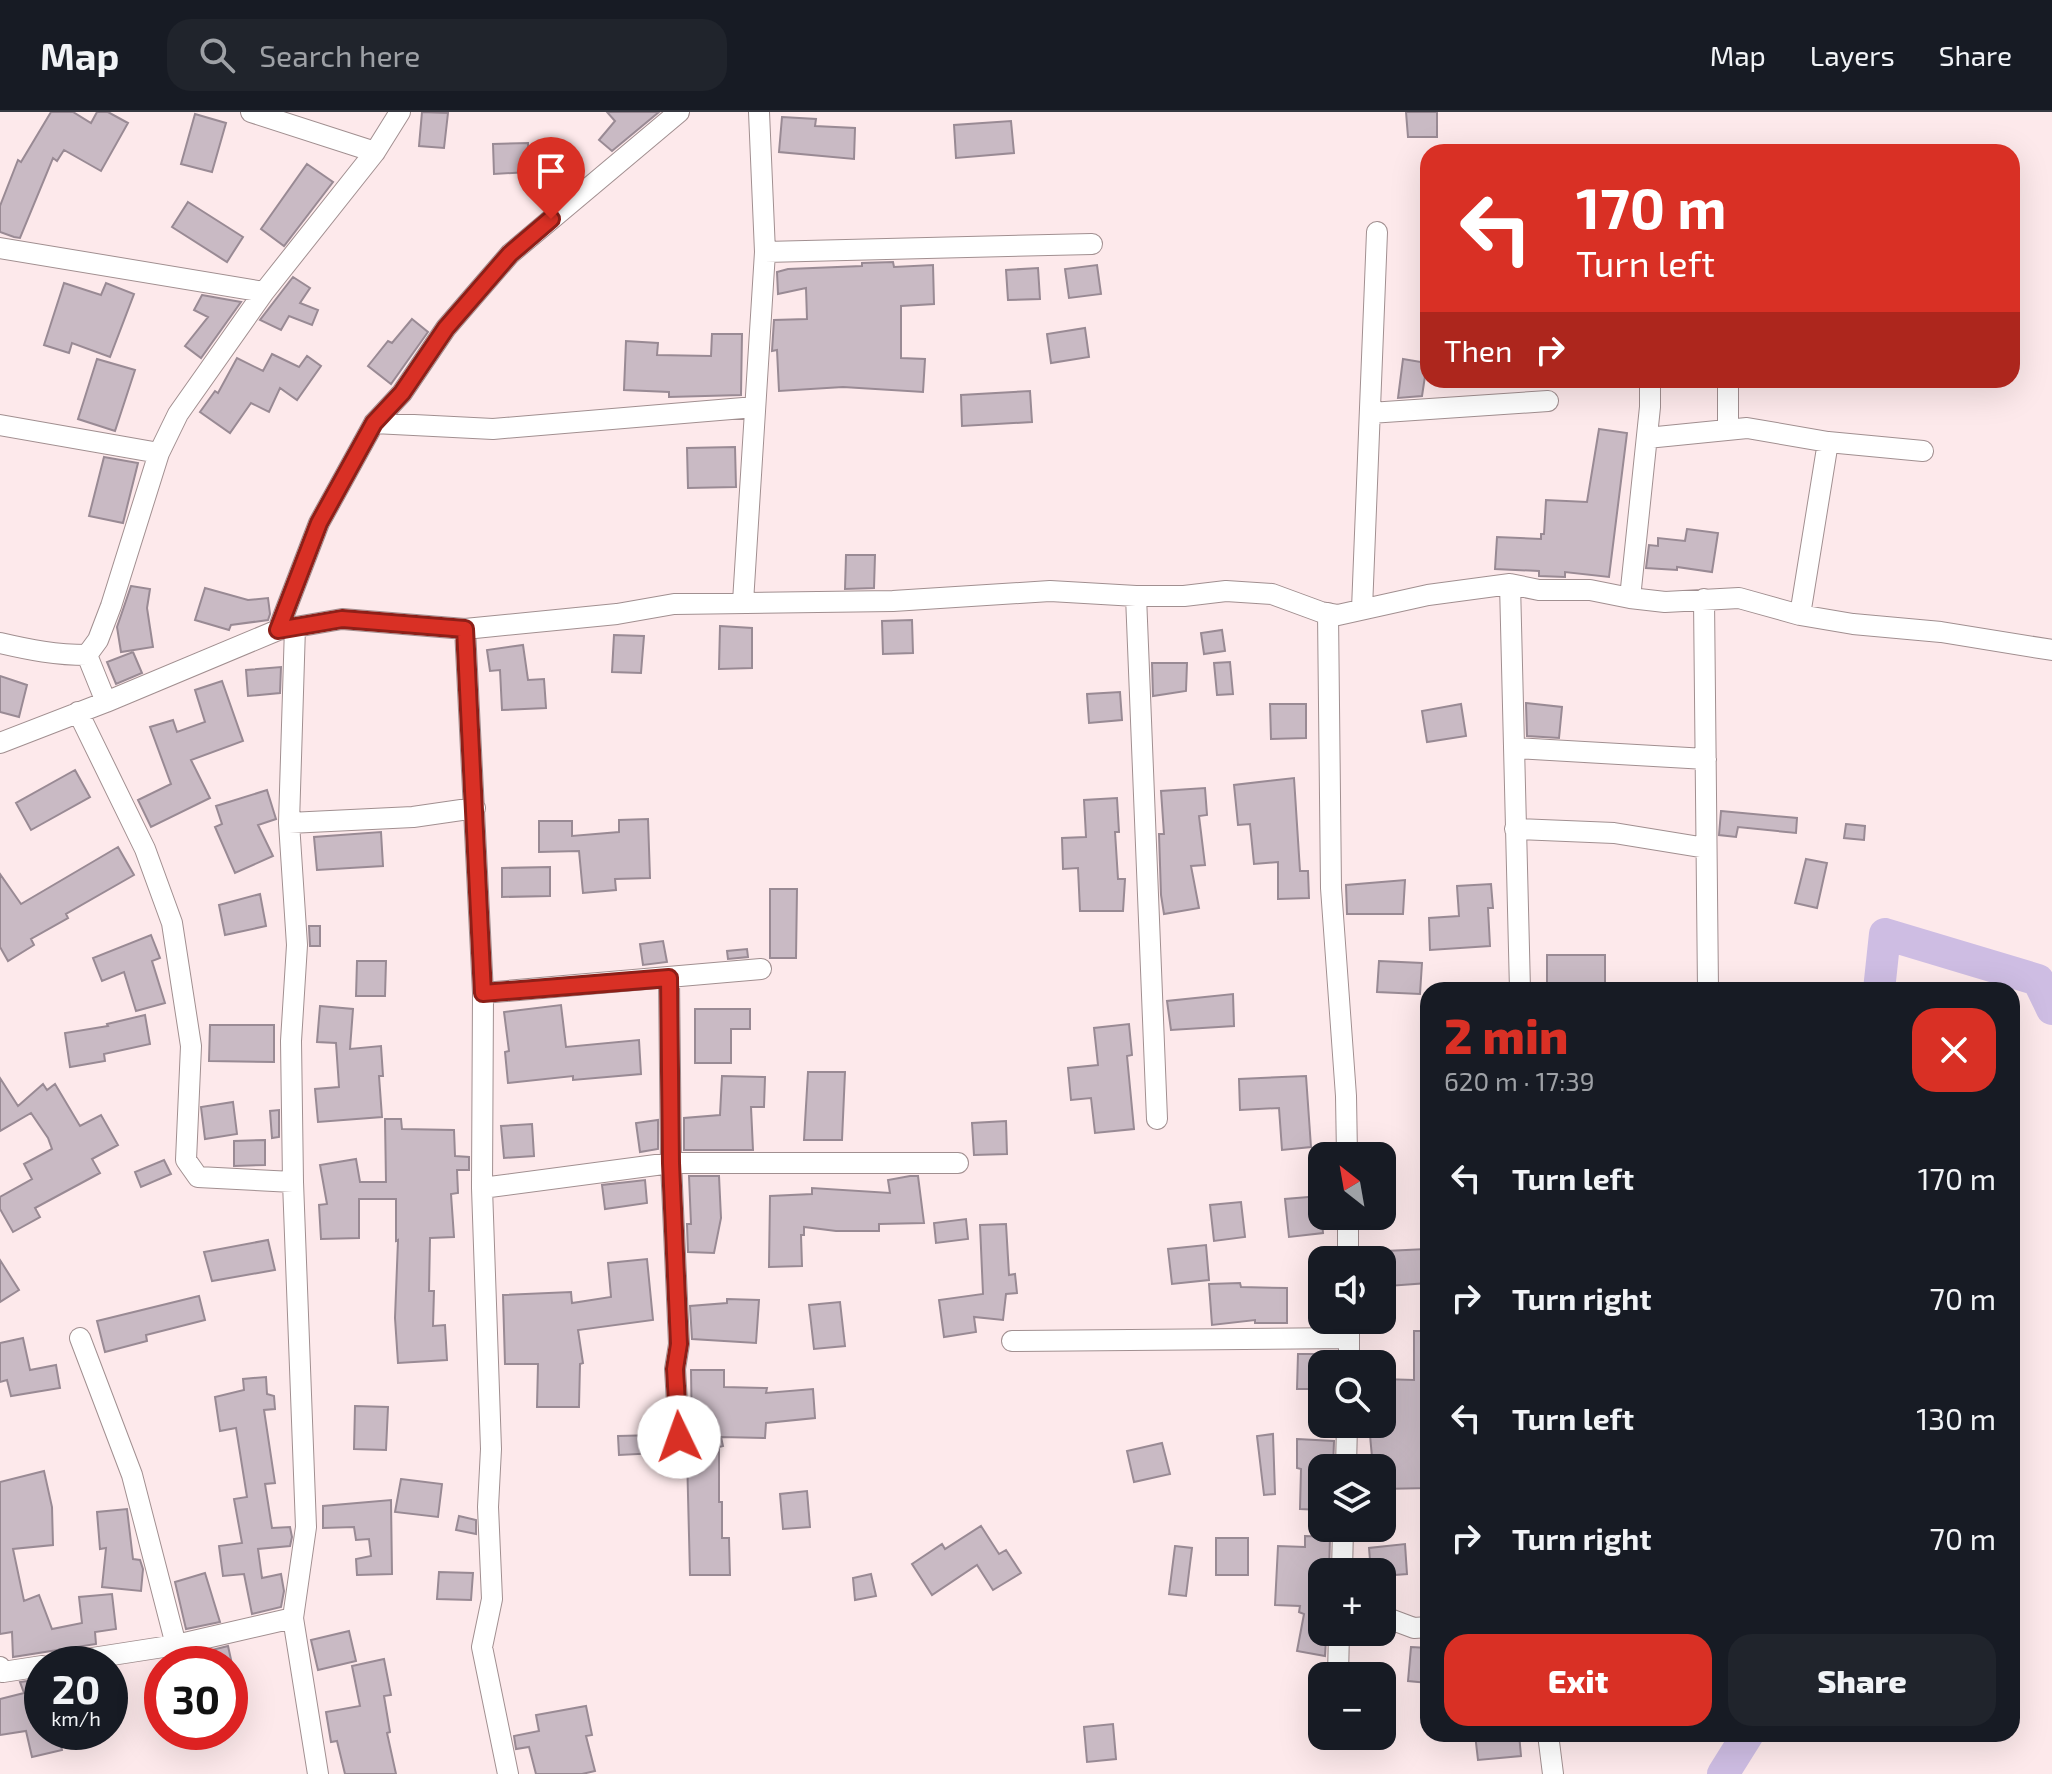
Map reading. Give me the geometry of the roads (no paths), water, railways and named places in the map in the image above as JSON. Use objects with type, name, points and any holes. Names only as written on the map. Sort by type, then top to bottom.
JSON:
[{"type":"street","points":[[251,112],[375,152]]},
{"type":"street","points":[[87,655],[98,640],[111,606],[159,453],[178,414],[264,292],[375,152],[400,112]]},
{"type":"street","points":[[318,1774],[293,1618],[306,1527],[293,1182],[291,1041],[297,945],[289,823],[286,628],[319,523],[374,423],[402,393],[446,328],[510,254],[679,112]]},
{"type":"street","points":[[743,602],[765,252],[759,112]]},
{"type":"street","points":[[1362,609],[1377,232]]},
{"type":"street","points":[[765,252],[1092,244]]},
{"type":"street","points":[[0,248],[264,292]]},
{"type":"street","points":[[1630,598],[1650,388]]},
{"type":"street","points":[[1728,388],[1728,430]]},
{"type":"street","points":[[1370,413],[1548,401]]},
{"type":"street","points":[[374,423],[493,429],[755,407]]},
{"type":"street","points":[[0,425],[159,453]]},
{"type":"street","points":[[1647,438],[1760,429],[1828,442],[1923,451]]},
{"type":"street","points":[[1800,615],[1828,442]]},
{"type":"street","points":[[1510,584],[1520,982]]},
{"type":"street","points":[[0,743],[286,628],[342,619],[465,629],[617,614],[674,604],[893,601],[1050,591],[1136,596],[1184,596],[1226,591],[1272,594],[1338,615],[1428,595],[1510,584],[1539,590],[1590,590],[1665,602],[1739,598],[1800,615],[1853,624],[1999,640],[2052,650]]},
{"type":"street","points":[[1136,596],[1157,1119]]},
{"type":"street","points":[[1704,599],[1708,982]]},
{"type":"street","points":[[1328,613],[1331,888],[1347,1142]]},
{"type":"street","points":[[465,629],[483,993],[482,1188],[491,1449],[488,1507],[492,1599],[482,1647],[508,1774]]},
{"type":"street","points":[[0,643],[34,652],[87,655]]},
{"type":"street","points":[[87,655],[106,702]]},
{"type":"street","points":[[78,712],[145,849],[172,923],[191,1046],[186,1160],[198,1177],[293,1182]]},
{"type":"street","points":[[1514,748],[1706,759]]},
{"type":"street","points":[[289,823],[413,817],[475,808]]},
{"type":"street","points":[[1515,829],[1614,833],[1706,848]]},
{"type":"street","points":[[483,993],[761,969]]},
{"type":"street","points":[[669,978],[671,1163],[679,1344],[675,1369],[679,1437]]},
{"type":"street","points":[[482,1188],[671,1163],[958,1163]]},
{"type":"street","points":[[1012,1341],[1308,1330]]},
{"type":"street","points":[[80,1338],[132,1475],[176,1645]]},
{"type":"street","points":[[128,1652],[176,1645],[293,1618]]},
{"type":"street","points":[[1396,1621],[1420,1628]]},
{"type":"street","points":[[0,1667],[3,1672],[24,1669]]},
{"type":"street","points":[[1549,1742],[1553,1774]]},
{"type":"waterway","points":[[1880,982],[1885,934],[2038,980],[2052,1009]]},
{"type":"waterway","points":[[1723,1774],[1743,1742]]}]
